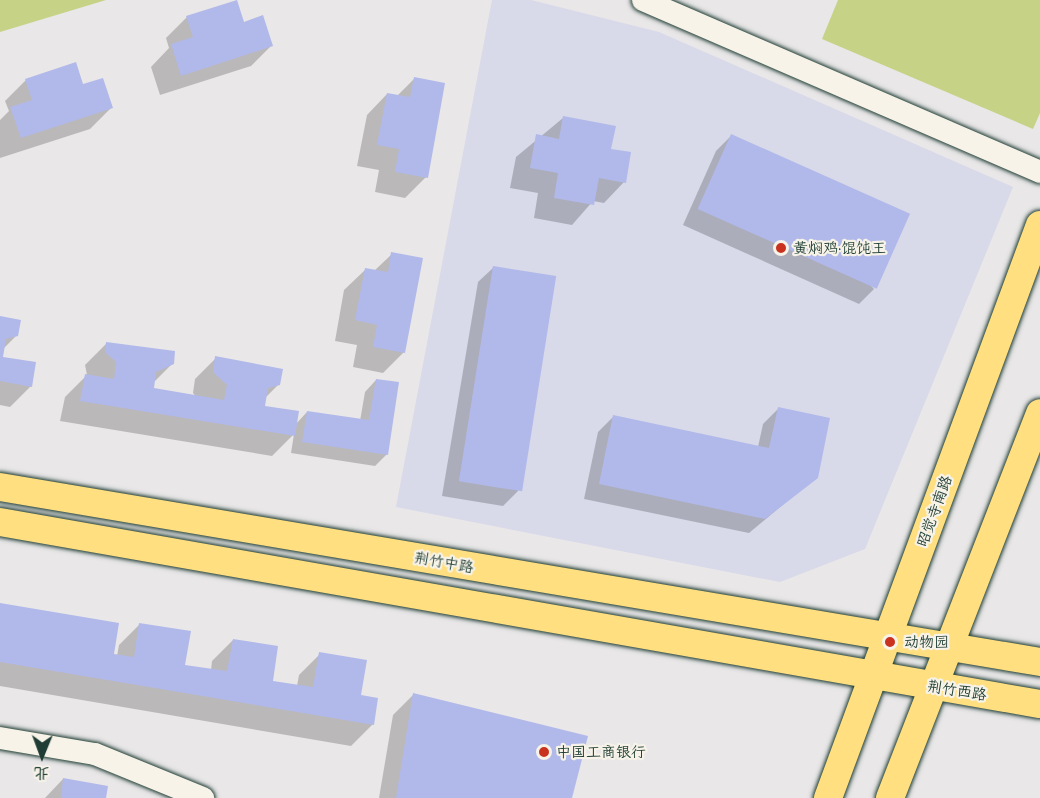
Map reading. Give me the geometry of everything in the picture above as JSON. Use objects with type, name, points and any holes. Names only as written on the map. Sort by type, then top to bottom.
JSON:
[{"type":"main road","name":"昭觉寺南路","points":[[828,798],[1040,225]]},
{"type":"main road","points":[[890,798],[1040,413]]},
{"type":"main road","name":"荆竹中路","points":[[0,487],[888,637]]},
{"type":"main road","points":[[0,522],[544,616],[873,678]]},
{"type":"main road","points":[[888,637],[1040,662]]},
{"type":"main road","name":"荆竹西路","points":[[873,678],[1040,704]]},
{"type":"street","points":[[643,0],[1040,172]]},
{"type":"street","points":[[0,738],[95,754],[203,798]]},
{"type":"shaded area","points":[[492,0],[531,0],[659,32],[1013,187],[865,549],[780,582],[396,507]]},
{"type":"green space","points":[[0,0],[106,0],[0,32]]},
{"type":"green space","points":[[838,0],[1040,0],[1040,113],[1033,129],[822,39]]},
{"type":"building","points":[[237,0],[244,22],[263,15],[273,46],[181,76],[171,44],[193,37],[186,16]]},
{"type":"building","points":[[76,62],[83,84],[103,78],[113,108],[21,138],[10,107],[32,100],[25,79]]},
{"type":"building","points":[[414,77],[445,83],[428,178],[395,172],[399,149],[377,145],[387,93],[410,97]]},
{"type":"building","points":[[563,116],[616,126],[611,149],[631,152],[626,183],[599,178],[594,205],[554,198],[558,173],[530,168],[536,134],[559,139]]},
{"type":"building","points":[[731,134],[910,214],[877,289],[698,209]]},
{"type":"building","points":[[391,252],[423,258],[405,353],[373,347],[377,325],[355,320],[365,268],[388,272]]},
{"type":"building","points":[[493,266],[556,276],[522,491],[459,481]]},
{"type":"building","points":[[0,316],[21,320],[18,336],[6,339],[3,357],[36,362],[32,387],[0,381]]},
{"type":"building","points":[[106,342],[175,351],[174,364],[156,372],[154,388],[224,400],[227,385],[213,372],[215,356],[283,369],[280,385],[268,388],[265,406],[299,411],[295,436],[80,401],[85,374],[114,379],[116,362],[105,352]]},
{"type":"building","points":[[376,379],[399,382],[388,455],[302,442],[307,411],[369,420]]},
{"type":"building","points":[[778,407],[830,418],[818,478],[765,519],[599,484],[613,415],[769,448]]},
{"type":"building","points":[[0,603],[119,623],[114,654],[134,657],[139,623],[191,631],[185,665],[227,671],[233,639],[278,646],[273,681],[313,687],[319,652],[367,660],[361,695],[378,698],[374,725],[0,662]]},
{"type":"building","points":[[413,693],[588,736],[572,798],[396,798]]},
{"type":"building","points":[[63,778],[108,786],[106,798],[61,798]]},
{"type":"place","name":"黄焖鸡·馄饨王","points":[[781,248]]},
{"type":"place","name":"动物园","points":[[890,642]]},
{"type":"place","name":"中国工商银行","points":[[544,752]]}]
